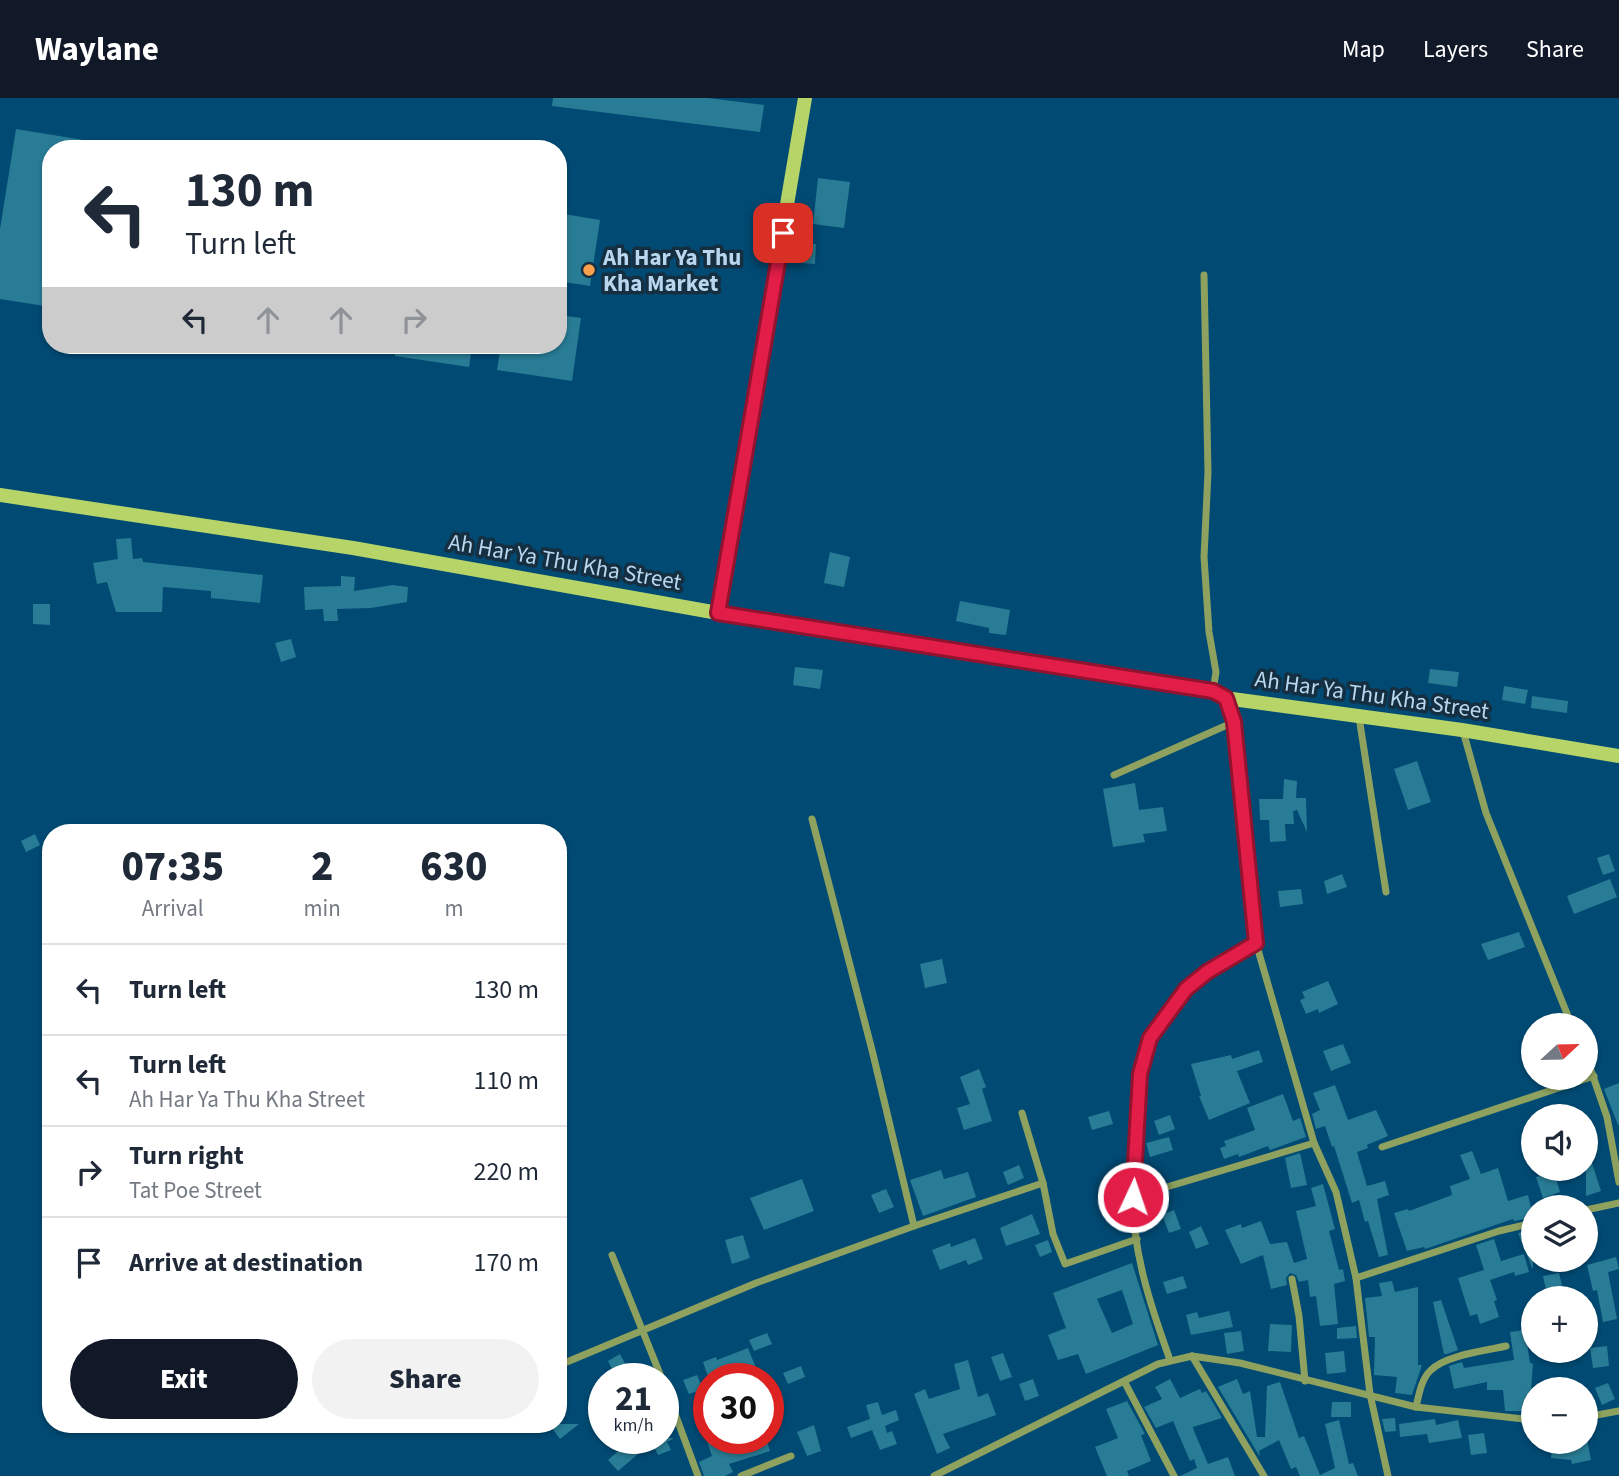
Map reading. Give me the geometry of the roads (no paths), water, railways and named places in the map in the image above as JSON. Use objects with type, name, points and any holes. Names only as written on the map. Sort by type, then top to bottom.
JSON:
[{"type":"street","points":[[718,613],[805,98]]},
{"type":"street","points":[[1204,275],[1208,472],[1204,557],[1209,632],[1219,695],[1234,722],[1256,943],[1314,1143],[1336,1192],[1356,1278],[1370,1394],[1388,1476]]},
{"type":"street","name":"Ah Har Ya Thu Kha Street","points":[[0,495],[353,548],[718,613],[1219,695],[1619,756]]},
{"type":"street","points":[[1359,716],[1386,892]]},
{"type":"street","points":[[1114,775],[1234,722]]},
{"type":"street","points":[[1462,730],[1486,813],[1567,1013]]},
{"type":"street","points":[[812,819],[915,1226]]},
{"type":"street","points":[[1170,1360],[1153,1312],[1137,1239],[1133,1197],[1140,1074],[1150,1038],[1186,989],[1207,972],[1256,943]]},
{"type":"street","points":[[1382,1147],[1552,1090]]},
{"type":"street","points":[[1598,1090],[1619,1182]]},
{"type":"street","points":[[1022,1113],[1053,1234],[1065,1264],[1137,1239]]},
{"type":"street","points":[[1133,1197],[1314,1143]]},
{"type":"street","points":[[567,1362],[755,1283],[1042,1183]]},
{"type":"street","points":[[1598,1207],[1619,1203]]},
{"type":"street","points":[[1356,1278],[1474,1238],[1521,1226]]},
{"type":"street","points":[[612,1255],[656,1363]]},
{"type":"street","points":[[1292,1279],[1306,1381]]},
{"type":"street","points":[[1416,1407],[1424,1379],[1438,1365],[1469,1354],[1506,1346]]},
{"type":"street","points":[[1192,1356],[1264,1476]]},
{"type":"street","points":[[934,1476],[1124,1381],[1170,1360],[1192,1356],[1240,1363],[1416,1407],[1521,1419]]},
{"type":"street","points":[[1124,1381],[1174,1476]]},
{"type":"street","points":[[1598,1415],[1619,1411]]},
{"type":"street","points":[[679,1424],[698,1476]]},
{"type":"street","points":[[741,1476],[791,1456]]},
{"type":"place","name":"Ah Har Ya Thu Kha Market","points":[[589,270]]}]
